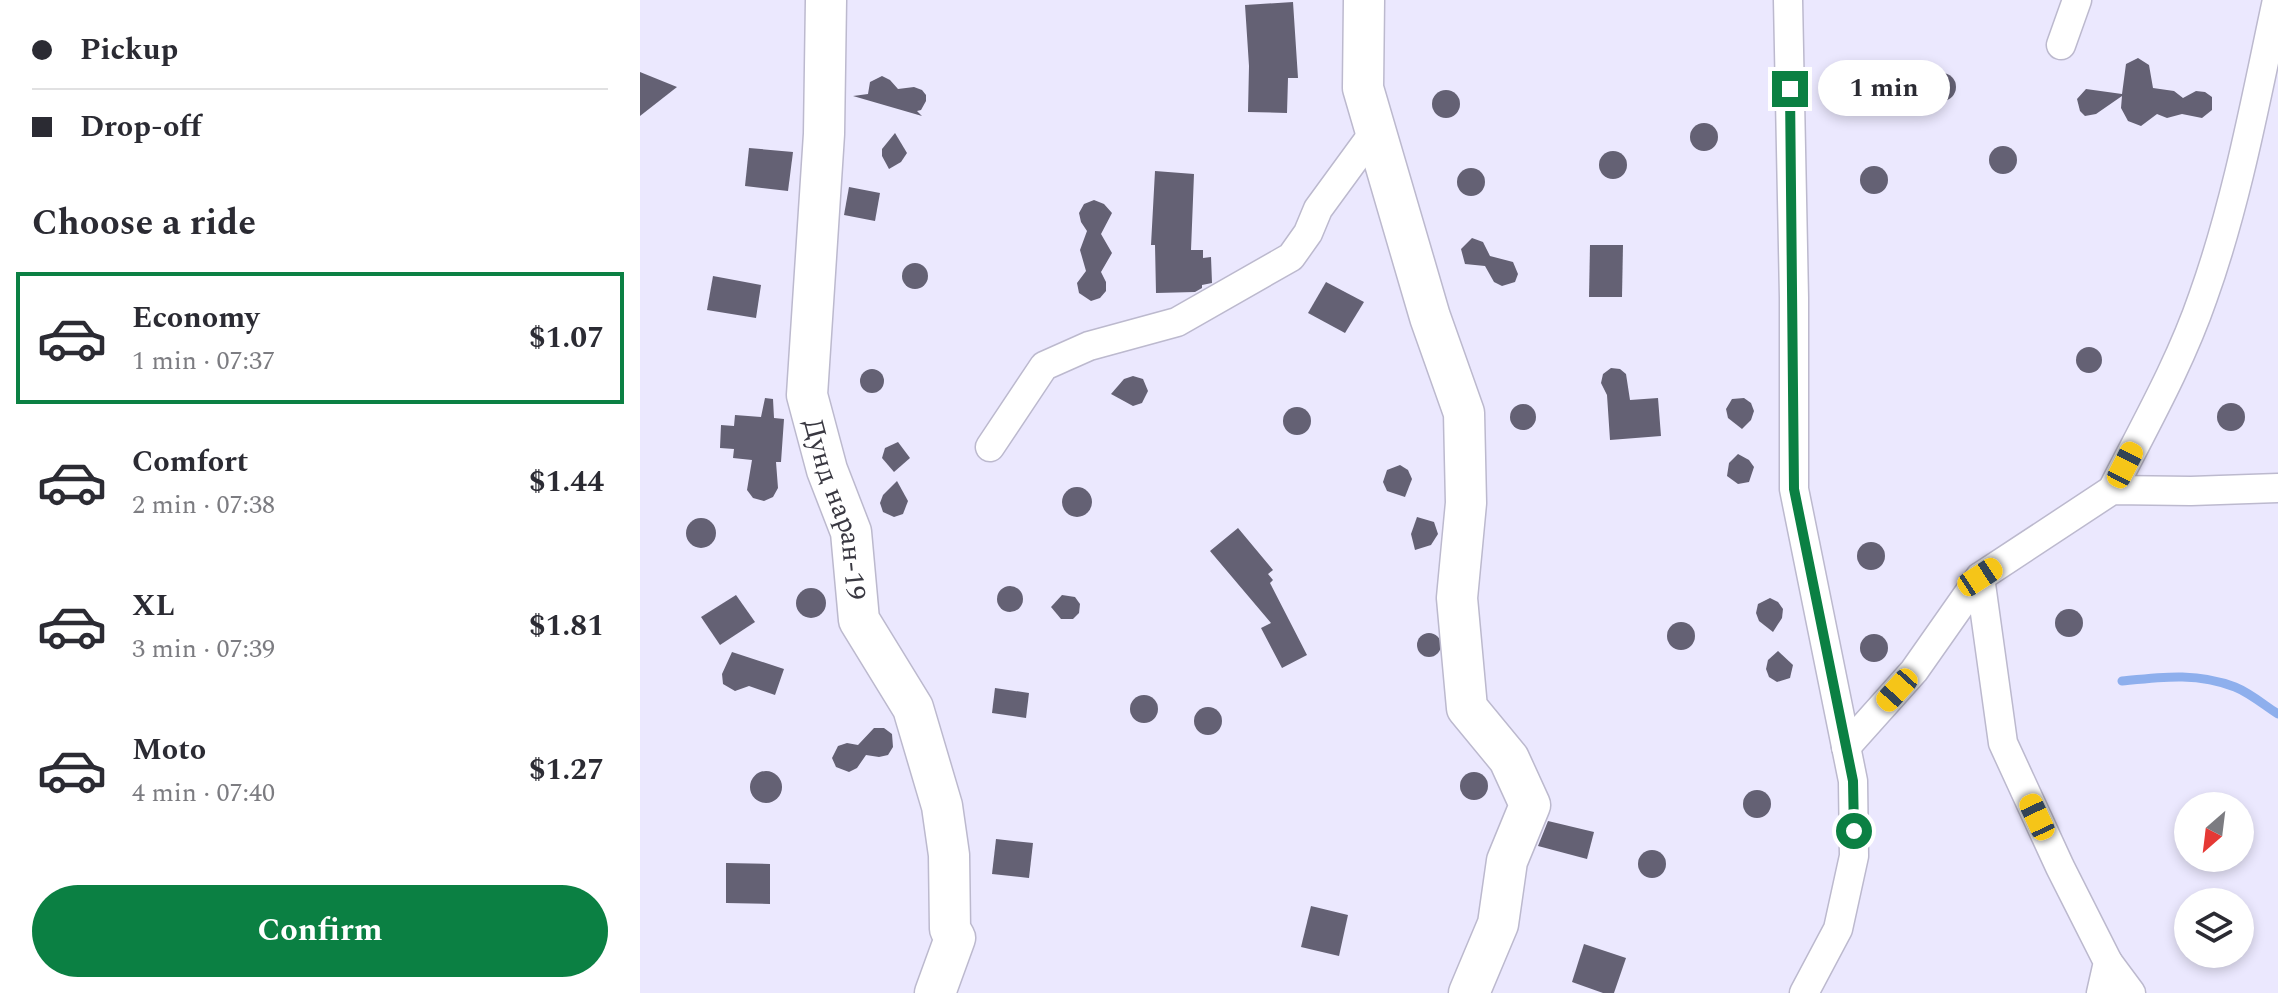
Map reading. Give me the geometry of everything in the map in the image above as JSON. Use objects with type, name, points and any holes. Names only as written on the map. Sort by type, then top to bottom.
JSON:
[{"type":"street","name":"Дунд наран-19","points":[[826,0],[824,134],[807,395],[827,470],[851,532],[859,620],[913,708],[942,806],[949,855],[950,929],[955,938],[935,993]]},
{"type":"street","points":[[1364,0],[1363,88],[1430,317],[1464,413],[1466,503],[1457,598],[1467,708],[1509,759],[1530,805],[1507,861],[1498,924],[1469,993]]},
{"type":"street","points":[[1788,0],[1794,489],[1853,781],[1854,856],[1838,929],[1804,993]]},
{"type":"street","points":[[2061,45],[2077,0]]},
{"type":"street","points":[[1846,747],[1914,671],[1980,577],[2112,490],[2164,388],[2203,297],[2243,156],[2277,0]]},
{"type":"street","points":[[990,447],[1044,366],[1089,346],[1177,322],[1291,257],[1308,233],[1318,209],[1375,131]]},
{"type":"street","points":[[2112,490],[2278,488]]},
{"type":"street","points":[[1980,577],[2003,743],[2108,962],[2131,993]]},
{"type":"street","points":[[2101,993],[2108,962]]},
{"type":"building","points":[[1293,2],[1298,78],[1288,78],[1287,113],[1248,112],[1245,5]]},
{"type":"building","points":[[2138,58],[2149,65],[2153,88],[2174,91],[2183,98],[2196,91],[2205,92],[2212,97],[2212,110],[2202,118],[2182,114],[2167,118],[2157,114],[2141,126],[2128,121],[2121,108],[2122,96],[2096,114],[2085,116],[2080,111],[2077,99],[2086,89],[2122,94],[2126,64]]},
{"type":"building","points":[[640,72],[677,87],[640,116]]},
{"type":"building","points":[[1942,73],[1952,77],[1956,87],[1952,97],[1942,101],[1932,97],[1928,87],[1932,77]]},
{"type":"building","points":[[882,76],[898,89],[914,87],[922,90],[926,101],[917,111],[922,116],[853,96],[868,94],[870,82]]},
{"type":"building","points":[[1446,90],[1456,94],[1460,104],[1456,114],[1446,118],[1436,114],[1432,104],[1436,94]]},
{"type":"building","points":[[1704,123],[1714,127],[1718,137],[1714,147],[1704,151],[1694,147],[1690,137],[1694,127]]},
{"type":"building","points":[[895,133],[907,153],[901,162],[889,169],[882,149]]},
{"type":"building","points":[[2003,146],[2013,150],[2017,160],[2013,170],[2003,174],[1993,170],[1989,160],[1993,150]]},
{"type":"building","points":[[749,148],[793,152],[788,191],[745,186]]},
{"type":"building","points":[[1613,151],[1623,155],[1627,165],[1623,175],[1613,179],[1603,175],[1599,165],[1603,155]]},
{"type":"building","points":[[1874,166],[1884,170],[1888,180],[1884,190],[1874,194],[1864,190],[1860,180],[1864,170]]},
{"type":"building","points":[[1471,168],[1481,172],[1485,182],[1481,192],[1471,196],[1461,192],[1457,182],[1461,172]]},
{"type":"building","points":[[1155,171],[1194,174],[1191,250],[1203,250],[1203,258],[1211,257],[1212,283],[1202,285],[1195,292],[1156,293],[1155,245],[1151,245]]},
{"type":"building","points":[[849,187],[880,193],[875,221],[844,215]]},
{"type":"building","points":[[1094,200],[1104,204],[1112,213],[1101,234],[1112,253],[1101,272],[1106,291],[1100,298],[1091,301],[1079,293],[1077,283],[1086,271],[1080,250],[1087,231],[1079,213],[1084,204]]},
{"type":"building","points":[[1472,238],[1483,242],[1490,256],[1513,262],[1518,274],[1515,282],[1502,286],[1494,282],[1485,266],[1465,264],[1461,249]]},
{"type":"building","points":[[1590,245],[1623,245],[1622,297],[1589,297]]},
{"type":"building","points":[[915,263],[924,267],[928,276],[924,285],[915,289],[906,285],[902,276],[906,267]]},
{"type":"building","points":[[713,276],[761,285],[756,318],[707,310]]},
{"type":"building","points":[[1326,282],[1364,302],[1345,333],[1308,313]]},
{"type":"building","points":[[2089,347],[2098,351],[2102,360],[2098,369],[2089,373],[2080,369],[2076,360],[2080,351]]},
{"type":"building","points":[[1611,368],[1620,369],[1626,374],[1630,400],[1658,398],[1661,436],[1610,440],[1607,395],[1601,383],[1603,374]]},
{"type":"building","points":[[872,369],[881,372],[884,381],[881,390],[872,393],[863,390],[860,381],[863,372]]},
{"type":"building","points":[[1133,376],[1143,379],[1148,391],[1142,403],[1133,406],[1111,394],[1124,379]]},
{"type":"building","points":[[765,398],[773,399],[774,418],[784,419],[781,462],[776,462],[778,488],[773,497],[764,501],[753,498],[747,490],[752,460],[733,458],[734,449],[720,448],[721,425],[734,426],[735,415],[761,417]]},
{"type":"building","points":[[1744,398],[1751,403],[1754,411],[1751,420],[1742,429],[1728,418],[1726,409],[1732,399]]},
{"type":"building","points":[[2231,403],[2241,407],[2245,417],[2241,427],[2231,431],[2221,427],[2217,417],[2221,407]]},
{"type":"building","points":[[1523,404],[1533,407],[1536,417],[1533,427],[1523,430],[1513,427],[1510,417],[1513,407]]},
{"type":"building","points":[[1297,407],[1307,411],[1311,421],[1307,431],[1297,435],[1287,431],[1283,421],[1287,411]]},
{"type":"building","points":[[898,442],[910,458],[894,472],[882,458],[885,448]]},
{"type":"building","points":[[1738,454],[1754,467],[1749,482],[1738,484],[1727,476],[1729,463]]},
{"type":"building","points":[[1400,465],[1408,470],[1412,479],[1405,497],[1387,491],[1383,482],[1387,470]]},
{"type":"building","points":[[897,481],[908,501],[903,514],[894,517],[883,512],[880,503],[883,495]]},
{"type":"building","points":[[1077,487],[1083,488],[1091,496],[1091,508],[1083,516],[1077,517],[1071,516],[1063,508],[1062,502],[1063,496],[1071,488]]},
{"type":"building","points":[[1417,517],[1434,522],[1438,534],[1431,545],[1415,550],[1411,534]]},
{"type":"building","points":[[701,518],[712,522],[716,533],[712,544],[701,548],[690,544],[686,533],[690,522]]},
{"type":"building","points":[[1238,528],[1273,570],[1268,574],[1273,580],[1270,583],[1307,655],[1282,668],[1261,628],[1271,623],[1210,551]]},
{"type":"building","points":[[1871,542],[1881,546],[1885,556],[1881,566],[1871,570],[1861,566],[1857,556],[1861,546]]},
{"type":"building","points":[[1010,586],[1019,590],[1023,599],[1019,608],[1010,612],[1001,608],[997,599],[1001,590]]},
{"type":"building","points":[[811,588],[822,592],[826,603],[822,614],[811,618],[800,614],[796,603],[800,592]]},
{"type":"building","points":[[736,595],[755,622],[720,645],[701,617]]},
{"type":"building","points":[[1062,595],[1075,597],[1080,604],[1079,613],[1073,619],[1061,619],[1051,607]]},
{"type":"building","points":[[1770,598],[1783,609],[1782,618],[1773,632],[1759,621],[1756,613],[1758,604]]},
{"type":"building","points":[[2069,609],[2079,613],[2083,623],[2079,633],[2069,637],[2059,633],[2055,623],[2059,613]]},
{"type":"building","points":[[1681,622],[1691,626],[1695,636],[1691,646],[1681,650],[1671,646],[1667,636],[1671,626]]},
{"type":"building","points":[[1429,633],[1437,637],[1441,645],[1437,653],[1429,657],[1421,653],[1417,645],[1421,637]]},
{"type":"building","points":[[1874,634],[1884,638],[1888,648],[1884,658],[1874,662],[1864,658],[1860,648],[1864,638]]},
{"type":"building","points":[[1778,651],[1793,665],[1790,678],[1777,682],[1769,677],[1766,669],[1768,660]]},
{"type":"building","points":[[732,652],[784,669],[775,695],[749,686],[735,691],[723,684],[722,674]]},
{"type":"building","points":[[995,688],[1029,693],[1026,718],[992,713]]},
{"type":"building","points":[[1144,695],[1154,699],[1158,709],[1154,719],[1144,723],[1134,719],[1130,709],[1134,699]]},
{"type":"building","points":[[1208,707],[1218,711],[1222,721],[1218,731],[1208,735],[1198,731],[1194,721],[1198,711]]},
{"type":"building","points":[[874,728],[884,728],[892,734],[893,747],[888,755],[866,755],[857,768],[849,772],[836,767],[832,758],[838,746],[847,743],[858,745]]},
{"type":"building","points":[[766,771],[777,776],[782,787],[777,798],[766,803],[755,798],[750,787],[755,776]]},
{"type":"building","points":[[1474,772],[1484,776],[1488,786],[1484,796],[1474,800],[1464,796],[1460,786],[1464,776]]},
{"type":"building","points":[[1757,790],[1767,794],[1771,804],[1767,814],[1757,818],[1747,814],[1743,804],[1747,794]]},
{"type":"building","points":[[1548,821],[1594,832],[1587,859],[1538,846]]},
{"type":"building","points":[[996,839],[1033,843],[1029,878],[992,874]]},
{"type":"building","points":[[1652,850],[1662,854],[1666,864],[1662,874],[1652,878],[1642,874],[1638,864],[1642,854]]},
{"type":"building","points":[[726,863],[770,864],[770,904],[726,903]]},
{"type":"building","points":[[1311,906],[1348,915],[1339,956],[1301,947]]},
{"type":"building","points":[[1584,944],[1626,958],[1614,993],[1603,993],[1572,982]]},
{"type":"waterway","points":[[2122,681],[2179,677],[2207,679],[2241,690],[2278,714]]},
{"type":"route","points":[[1790,89],[1794,489],[1853,781],[1854,831]]}]
